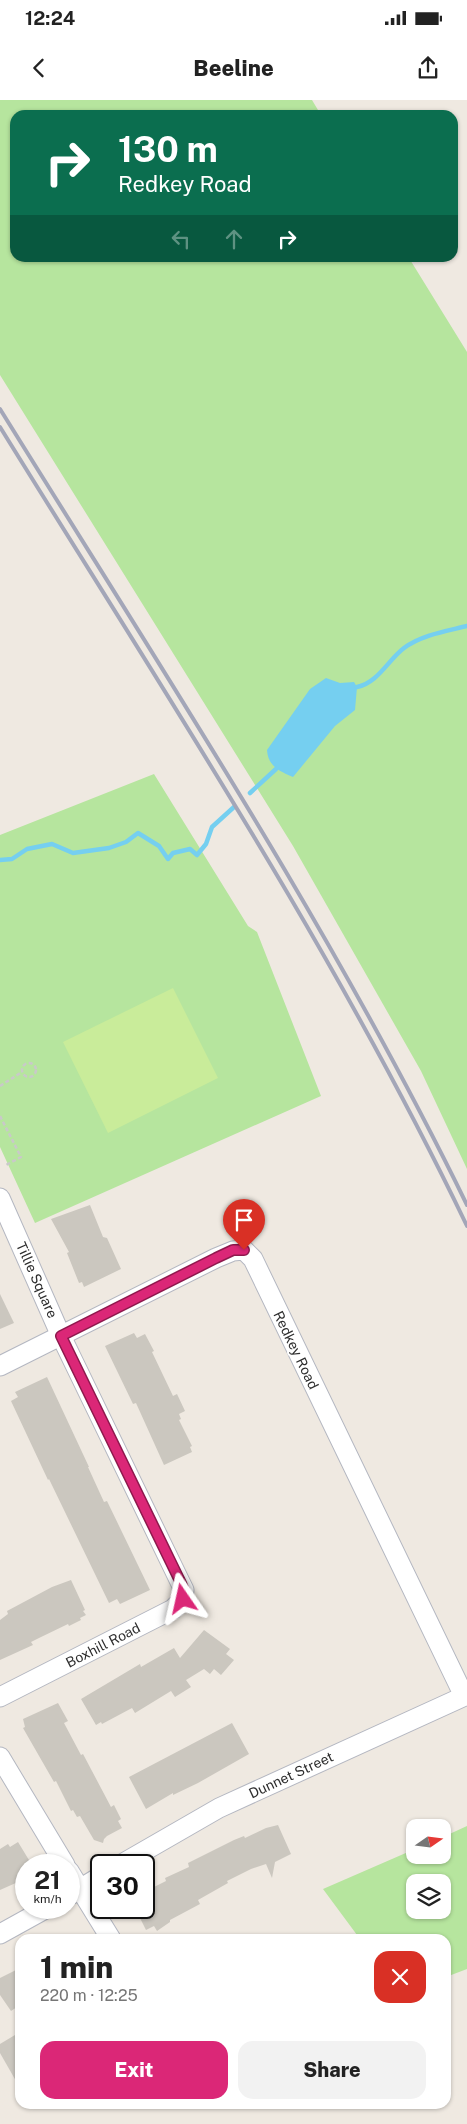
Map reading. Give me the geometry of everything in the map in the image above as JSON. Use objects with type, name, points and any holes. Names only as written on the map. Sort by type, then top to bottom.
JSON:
[{"type":"street","name":"Tillie Square","points":[[0,1198],[61,1336]]},
{"type":"street","name":"Redkey Road","points":[[0,1366],[216,1258],[233,1250],[244,1250],[253,1259],[465,1696]]},
{"type":"street","name":"Boxhill Road","points":[[0,1697],[173,1609],[183,1599],[184,1590],[179,1579],[61,1336]]},
{"type":"street","name":"Dunnet Street","points":[[139,1854],[219,1808],[465,1696]]},
{"type":"street","points":[[0,1758],[58,1854]]},
{"type":"street","points":[[80,1900],[107,1934]]},
{"type":"street","points":[[0,1934],[27,1919]]},
{"type":"path","points":[[30,1062],[35,1066],[36,1072],[32,1076],[26,1076],[22,1072],[22,1067],[25,1063],[30,1062]]},
{"type":"path","points":[[0,1086],[22,1072]]},
{"type":"path","points":[[0,1116],[21,1157],[6,1165]]},
{"type":"green space","points":[[0,100],[312,100],[318,110],[10,110],[10,262],[411,262],[467,352],[467,1169],[421,1071],[293,846],[0,375]]},
{"type":"green space","points":[[154,774],[248,926],[257,932],[321,1096],[35,1223],[0,1147],[0,835]]},
{"type":"green space","points":[[173,988],[218,1078],[108,1133],[63,1042]]},
{"type":"green space","points":[[467,1826],[467,1969],[451,1975],[451,1934],[356,1934],[323,1889],[406,1853],[406,1864],[451,1864],[451,1833]]},
{"type":"water","points":[[326,678],[340,683],[354,682],[357,687],[355,710],[335,726],[293,777],[272,764],[267,750],[310,689]]},
{"type":"building","points":[[90,1205],[103,1237],[107,1238],[121,1269],[84,1287],[82,1282],[79,1283],[67,1253],[69,1252],[51,1219]]},
{"type":"building","points":[[0,1294],[14,1323],[0,1329]]},
{"type":"building","points":[[134,1333],[137,1338],[145,1334],[173,1396],[177,1394],[185,1411],[179,1414],[181,1419],[179,1420],[192,1446],[190,1447],[192,1452],[164,1465],[136,1403],[133,1404],[105,1346]]},
{"type":"building","points":[[47,1377],[104,1502],[107,1501],[150,1590],[120,1604],[117,1599],[109,1603],[11,1401],[18,1397],[15,1392]]},
{"type":"building","points":[[71,1580],[86,1615],[80,1618],[81,1620],[39,1638],[31,1642],[33,1645],[0,1660],[0,1620],[8,1614],[7,1611],[52,1587]]},
{"type":"building","points":[[204,1630],[230,1649],[226,1654],[234,1660],[221,1675],[214,1669],[210,1674],[204,1669],[186,1680],[191,1687],[175,1697],[171,1691],[135,1713],[132,1708],[102,1724],[101,1722],[96,1725],[81,1699],[140,1664],[141,1667],[174,1648],[180,1658]]},
{"type":"building","points":[[58,1703],[68,1721],[64,1723],[81,1755],[83,1754],[111,1807],[114,1805],[121,1819],[118,1821],[122,1828],[107,1836],[103,1843],[94,1840],[80,1816],[77,1817],[73,1810],[71,1811],[56,1781],[54,1782],[23,1728],[25,1727],[23,1719]]},
{"type":"building","points":[[232,1723],[249,1754],[198,1783],[173,1795],[173,1793],[146,1809],[129,1777]]},
{"type":"building","points":[[278,1825],[291,1854],[275,1862],[272,1878],[266,1864],[251,1869],[227,1881],[228,1883],[198,1900],[200,1904],[170,1920],[170,1922],[157,1931],[154,1926],[146,1930],[140,1919],[155,1919],[155,1886],[166,1881],[165,1878],[189,1867],[188,1863],[234,1840],[244,1836],[245,1838],[266,1828]]},
{"type":"building","points":[[18,1842],[25,1854],[15,1854],[15,1883],[0,1890],[0,1849],[8,1844],[10,1847]]},
{"type":"building","points":[[15,1970],[15,2008],[11,2011],[0,1995],[0,1978]]},
{"type":"building","points":[[15,2035],[15,2079],[0,2053],[0,2044]]},
{"type":"waterway","points":[[357,687],[371,681],[398,653],[418,640],[467,626]]},
{"type":"waterway","points":[[250,793],[276,769]]},
{"type":"waterway","points":[[0,860],[12,859],[27,849],[52,844],[73,853],[109,848],[126,842],[138,833],[159,846],[168,859],[173,853],[190,849],[197,855],[206,844],[212,827],[234,807]]},
{"type":"railway","points":[[0,409],[244,801],[303,900],[415,1102],[467,1205]]},
{"type":"railway","points":[[0,427],[184,721],[303,920],[415,1122],[467,1226]]},
{"type":"route","points":[[183,1599],[184,1590],[179,1579],[61,1336],[233,1250],[244,1250]]}]
